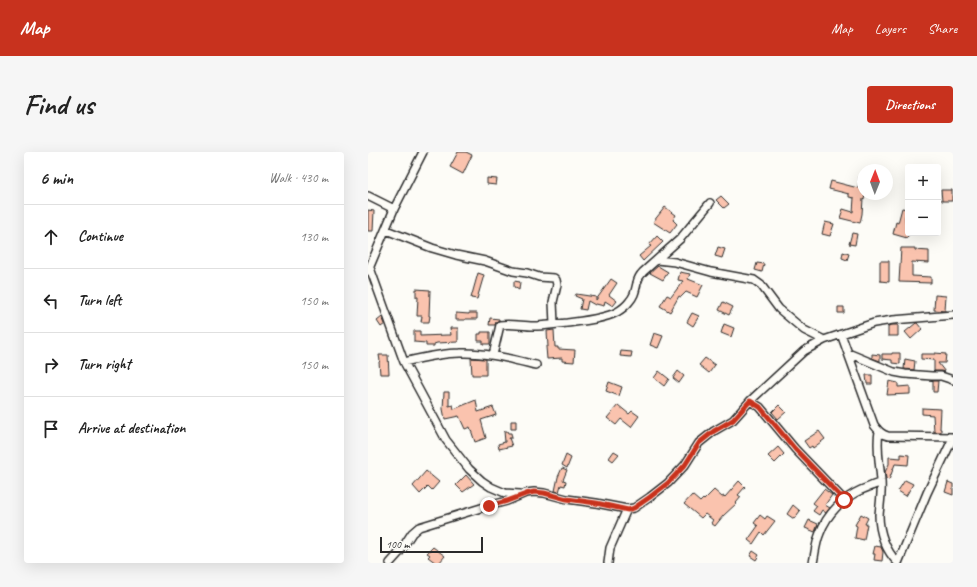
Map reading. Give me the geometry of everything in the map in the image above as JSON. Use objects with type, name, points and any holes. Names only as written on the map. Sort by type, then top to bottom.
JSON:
[{"type":"street","points":[[423,152],[394,209],[369,270],[404,362],[446,440],[469,469],[482,481],[498,491],[505,493],[526,494]]},
{"type":"street","points":[[368,196],[394,209]]},
{"type":"street","points":[[493,355],[500,325],[532,326],[554,324],[589,320],[617,312],[628,304],[632,298],[638,278],[643,272],[680,239],[710,202]]},
{"type":"street","points":[[386,230],[432,248],[456,255],[485,261],[513,271],[540,277],[554,278],[557,285],[553,302],[554,324]]},
{"type":"street","points":[[657,260],[675,262],[754,280],[761,285],[779,309],[804,330],[824,340]]},
{"type":"street","points":[[390,563],[412,533],[419,527],[534,492],[628,510],[634,508],[668,483],[685,465],[699,443],[714,431],[733,420],[750,401],[804,351],[824,340],[874,323],[953,315]]},
{"type":"street","points":[[841,334],[874,425],[883,435],[953,437],[927,493],[898,563],[891,556],[886,547],[879,517],[881,482],[877,449],[879,431]]},
{"type":"street","points":[[404,362],[458,353],[493,355],[536,365]]},
{"type":"street","points":[[848,353],[894,372],[941,376],[953,380]]},
{"type":"street","points":[[750,401],[760,407],[795,449],[844,500]]},
{"type":"street","points":[[813,563],[819,535],[830,514],[844,500],[860,490],[881,482]]},
{"type":"street","points":[[608,563],[610,548],[628,510]]},
{"type":"building","points":[[458,152],[466,152],[472,155],[463,174],[450,167]]},
{"type":"building","points":[[487,178],[497,179],[496,185],[487,184]]},
{"type":"building","points":[[831,181],[857,188],[857,200],[863,200],[860,223],[840,218],[843,209],[853,212],[854,198],[849,197],[849,194],[829,189]]},
{"type":"building","points":[[941,190],[952,190],[952,201],[942,201]]},
{"type":"building","points":[[721,196],[729,204],[724,208],[716,200]]},
{"type":"building","points":[[665,207],[676,215],[673,220],[677,224],[670,233],[653,222]]},
{"type":"building","points":[[902,208],[905,209],[905,236],[908,236],[907,238],[893,234],[896,222],[898,223]]},
{"type":"building","points":[[368,210],[374,211],[373,231],[368,231]]},
{"type":"building","points":[[825,222],[834,224],[830,236],[822,234]]},
{"type":"building","points":[[852,233],[857,234],[855,245],[849,244]]},
{"type":"building","points":[[657,236],[663,242],[643,261],[639,256],[651,246],[649,245]]},
{"type":"building","points":[[718,247],[725,249],[722,258],[715,256]]},
{"type":"building","points":[[901,248],[915,248],[915,250],[929,251],[929,263],[912,262],[912,276],[931,277],[931,283],[899,282]]},
{"type":"building","points":[[843,252],[849,254],[847,260],[842,258]]},
{"type":"building","points":[[880,261],[889,261],[889,282],[880,281]]},
{"type":"building","points":[[757,263],[764,264],[762,272],[755,270]]},
{"type":"building","points":[[658,266],[668,272],[663,280],[650,273]]},
{"type":"building","points":[[680,272],[690,274],[688,279],[703,285],[697,297],[686,292],[681,297],[679,296],[670,312],[660,306],[667,295],[671,297],[683,281],[678,280]]},
{"type":"building","points":[[478,273],[484,275],[477,299],[471,298]]},
{"type":"building","points":[[611,279],[617,283],[609,295],[617,301],[613,306],[605,301],[604,306],[595,305],[588,301],[586,310],[580,309],[582,299],[575,296],[576,294],[596,297],[596,300]]},
{"type":"building","points":[[514,281],[520,282],[519,290],[514,287]]},
{"type":"building","points":[[416,289],[430,290],[429,322],[421,322],[422,316],[417,316],[418,297],[416,297]]},
{"type":"building","points":[[935,295],[946,296],[945,311],[934,310]]},
{"type":"building","points":[[723,302],[733,307],[729,315],[719,310]]},
{"type":"building","points":[[838,307],[844,307],[844,313],[838,313]]},
{"type":"building","points":[[456,313],[477,313],[477,319],[456,320]]},
{"type":"building","points":[[692,313],[699,316],[693,326],[687,322]]},
{"type":"building","points":[[382,317],[385,324],[381,327],[377,321]]},
{"type":"building","points":[[490,318],[499,320],[495,325],[489,325]]},
{"type":"building","points":[[916,323],[922,329],[911,339],[905,332]]},
{"type":"building","points":[[724,324],[734,328],[731,337],[721,333]]},
{"type":"building","points":[[898,325],[898,336],[888,336],[888,326]]},
{"type":"building","points":[[450,328],[458,328],[458,342],[437,343],[434,344],[434,346],[426,346],[426,343],[414,342],[414,331],[420,331],[420,336],[451,335]]},
{"type":"building","points":[[554,330],[555,347],[558,347],[558,349],[575,350],[574,362],[562,361],[562,358],[547,359],[547,331]]},
{"type":"building","points":[[481,332],[490,332],[490,344],[483,344],[483,341],[478,341],[478,334],[481,334]]},
{"type":"building","points":[[654,333],[663,336],[658,348],[650,345]]},
{"type":"building","points":[[621,351],[632,352],[631,357],[620,356]]},
{"type":"building","points":[[900,353],[900,364],[892,363],[892,360],[882,359],[882,354]]},
{"type":"building","points":[[872,354],[880,355],[880,361],[872,358]]},
{"type":"building","points":[[921,354],[946,354],[945,363],[938,363],[945,372],[934,371],[934,360],[921,359]]},
{"type":"building","points":[[379,355],[388,355],[389,374],[380,374]]},
{"type":"building","points":[[471,358],[486,359],[486,375],[472,375]]},
{"type":"building","points":[[705,358],[715,365],[709,373],[699,365]]},
{"type":"building","points":[[905,359],[915,361],[914,370],[904,369]]},
{"type":"building","points":[[659,371],[669,379],[664,386],[654,378]]},
{"type":"building","points":[[678,371],[684,376],[679,383],[673,378]]},
{"type":"building","points":[[866,375],[872,375],[872,384],[867,384]]},
{"type":"building","points":[[889,381],[898,383],[898,387],[910,386],[910,394],[887,395]]},
{"type":"building","points":[[933,381],[938,381],[937,392],[933,392]]},
{"type":"building","points":[[609,382],[622,387],[619,396],[606,391]]},
{"type":"building","points":[[444,392],[449,392],[449,406],[453,405],[454,409],[476,400],[478,412],[493,407],[496,415],[481,420],[486,438],[475,442],[470,427],[465,429],[459,416],[445,419],[443,409]]},
{"type":"building","points":[[618,405],[629,414],[632,411],[639,416],[631,427],[621,419],[616,425],[607,418]]},
{"type":"building","points":[[779,405],[786,412],[778,419],[772,412]]},
{"type":"building","points":[[922,408],[941,409],[941,432],[934,432],[933,415],[922,414]]},
{"type":"building","points":[[511,421],[516,421],[516,429],[511,429]]},
{"type":"building","points":[[504,431],[511,433],[512,438],[509,438],[512,446],[499,449],[498,444],[505,442]]},
{"type":"building","points":[[819,431],[825,439],[813,448],[812,446],[809,448],[804,441]]},
{"type":"building","points":[[778,447],[784,454],[775,463],[768,456]]},
{"type":"building","points":[[614,451],[619,454],[613,461],[609,458]]},
{"type":"building","points":[[901,454],[909,455],[908,465],[895,464],[889,480],[886,479],[885,472],[889,464],[889,457],[901,458]]},
{"type":"building","points":[[566,455],[571,458],[567,468],[562,465]]},
{"type":"building","points":[[562,468],[567,470],[563,480],[566,481],[565,486],[561,485],[559,492],[555,491],[558,477]]},
{"type":"building","points":[[426,471],[439,482],[432,490],[428,486],[420,494],[413,486]]},
{"type":"building","points":[[466,475],[474,484],[463,492],[456,485]]},
{"type":"building","points":[[905,480],[913,484],[906,496],[898,491]]},
{"type":"building","points":[[739,481],[745,487],[738,495],[741,497],[715,526],[711,523],[713,520],[705,514],[701,518],[684,504],[692,495],[700,502],[714,490],[722,497],[725,497]]},
{"type":"building","points":[[948,482],[953,484],[953,495],[945,492]]},
{"type":"building","points":[[824,489],[832,495],[825,505],[830,508],[826,513],[822,510],[819,515],[813,511],[817,506],[813,503]]},
{"type":"building","points":[[793,505],[800,511],[794,519],[787,514]]},
{"type":"building","points":[[861,514],[868,518],[865,524],[867,524],[864,540],[855,538],[857,526],[855,525]]},
{"type":"building","points":[[760,515],[765,519],[767,516],[775,521],[764,535],[761,532],[753,544],[748,540],[758,526],[754,523]]},
{"type":"building","points":[[809,520],[818,524],[815,532],[805,528]]},
{"type":"building","points":[[875,546],[881,547],[883,552],[882,561],[874,560],[875,554],[873,554]]},
{"type":"building","points":[[433,547],[445,556],[439,563],[436,563],[428,557],[430,555],[427,553]]},
{"type":"building","points":[[753,551],[759,555],[756,560],[750,556]]},
{"type":"route","points":[[489,506],[534,492],[628,510],[634,508],[668,483],[685,465],[699,443],[714,431],[733,420],[750,401],[760,407],[795,449],[844,500]]}]
